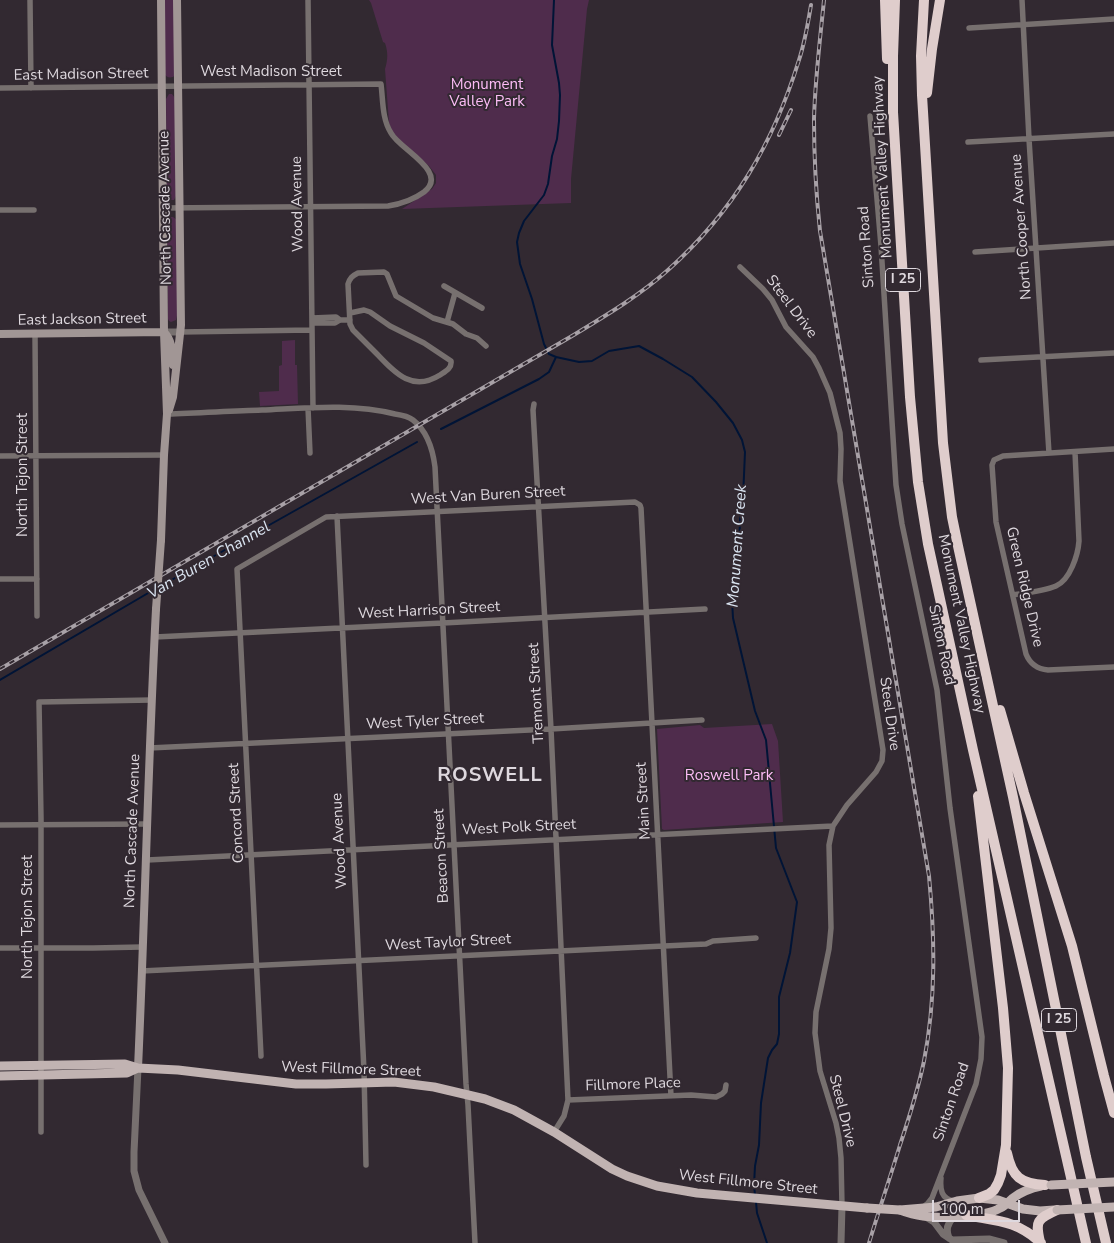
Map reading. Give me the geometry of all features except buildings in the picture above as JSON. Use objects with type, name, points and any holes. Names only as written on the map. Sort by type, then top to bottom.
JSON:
[{"type":"highway","points":[[885,0],[886,54],[893,112]]},
{"type":"highway","name":"Monument Valley Highway","points":[[895,0],[892,56],[893,112],[916,472],[928,544],[973,750],[1086,1243]]},
{"type":"highway","name":"Monument Valley Highway","points":[[924,0],[921,76],[924,146],[940,406],[946,472],[958,546],[1013,797],[1086,1157],[1106,1243]]},
{"type":"highway","points":[[924,146],[930,68],[940,0]]},
{"type":"highway","points":[[983,661],[1004,722],[1072,946],[1114,1113]]},
{"type":"highway","points":[[973,750],[1006,1034],[1008,1068],[1006,1145],[1002,1171],[998,1183],[991,1192],[979,1198]]},
{"type":"highway","points":[[1006,1145],[1010,1164],[1018,1177],[1030,1184],[1048,1185]]},
{"type":"highway","points":[[1040,1243],[1037,1229],[1039,1221],[1042,1217],[1057,1210]]},
{"type":"highway","points":[[961,1216],[1008,1223],[1026,1231],[1040,1243]]},
{"type":"main road","name":"North Cascade Avenue","points":[[138,1068],[156,609],[167,414],[164,332],[161,0]]},
{"type":"main road","name":"North Cascade Avenue","points":[[167,414],[173,397],[180,332],[177,0]]},
{"type":"main road","name":"East Jackson Street","points":[[0,334],[164,332]]},
{"type":"main road","points":[[164,332],[169,336],[172,344],[174,382]]},
{"type":"main road","name":"West Fillmore Street","points":[[41,1070],[125,1064],[138,1068],[178,1070],[296,1084],[394,1082],[434,1087],[485,1099],[514,1110],[554,1132],[612,1169],[627,1176],[671,1189],[723,1196],[961,1216],[994,1211],[1016,1196],[1034,1188],[1048,1185],[1114,1182]]},
{"type":"main road","points":[[0,1066],[41,1070]]},
{"type":"main road","points":[[0,1076],[41,1070]]},
{"type":"main road","name":"West Fillmore Street","points":[[924,1212],[957,1201],[979,1198],[993,1199],[1018,1208],[1030,1210],[1114,1206]]},
{"type":"street","points":[[30,0],[31,88]]},
{"type":"street","name":"Wood Avenue","points":[[308,0],[312,321],[310,453]]},
{"type":"street","name":"North Cooper Avenue","points":[[1022,0],[1049,453]]},
{"type":"street","points":[[969,28],[1114,19]]},
{"type":"street","name":"West Madison Street","points":[[162,86],[381,84],[385,119],[390,132],[397,142],[426,168],[432,178],[430,185],[411,200],[397,205],[310,207]]},
{"type":"street","name":"East Madison Street","points":[[0,88],[162,86]]},
{"type":"street","name":"Sinton Road","points":[[870,116],[897,494],[937,690],[950,808],[981,1034],[981,1059],[976,1084],[942,1173],[924,1212]]},
{"type":"street","points":[[968,142],[1114,134]]},
{"type":"street","points":[[164,208],[310,207]]},
{"type":"street","points":[[0,210],[34,210]]},
{"type":"street","points":[[974,252],[1114,243]]},
{"type":"street","name":"Steel Drive","points":[[740,267],[772,300],[786,327],[813,357],[820,368],[830,393],[840,433],[842,450],[840,481],[883,750],[882,762],[876,772],[847,805],[833,826],[829,852],[831,928],[828,956],[816,1012],[815,1033],[820,1071],[839,1138],[842,1206]]},
{"type":"street","points":[[350,313],[364,310],[375,315],[390,326],[424,343],[451,361],[450,367],[446,371],[431,380],[407,379],[394,372],[353,330],[350,324],[348,284],[352,276],[358,273],[384,272],[387,274],[396,296],[433,318],[447,322],[466,334],[477,338],[486,346]]},
{"type":"street","points":[[444,286],[482,308]]},
{"type":"street","points":[[447,322],[455,293]]},
{"type":"street","points":[[312,321],[336,317],[340,320],[350,320]]},
{"type":"street","points":[[164,332],[312,330]]},
{"type":"street","name":"North Tejon Street","points":[[35,334],[37,616]]},
{"type":"street","points":[[981,360],[1114,353]]},
{"type":"street","name":"Tremont Street","points":[[534,404],[568,1100]]},
{"type":"street","points":[[167,414],[311,408]]},
{"type":"street","name":"Beacon Street","points":[[311,408],[366,409],[408,417],[422,430],[432,450],[435,468],[475,1243]]},
{"type":"street","points":[[1049,453],[1114,449]]},
{"type":"street","points":[[1013,595],[1056,586],[1064,580],[1075,560],[1079,541],[1075,452]]},
{"type":"street","name":"Green Ridge Drive","points":[[1049,453],[1003,456],[994,460],[992,469],[996,522],[1026,654],[1031,663],[1042,670],[1114,667]]},
{"type":"street","points":[[0,456],[164,455]]},
{"type":"street","name":"West Van Buren Street","points":[[237,569],[326,517],[635,502],[640,505]]},
{"type":"street","name":"Main Street","points":[[640,505],[672,1096]]},
{"type":"street","name":"Wood Avenue","points":[[337,516],[364,1082],[366,1165]]},
{"type":"street","name":"Concord Street","points":[[237,569],[261,1056]]},
{"type":"street","points":[[0,579],[37,579]]},
{"type":"street","name":"West Harrison Street","points":[[155,637],[545,618],[705,608]]},
{"type":"street","name":"North Tejon Street","points":[[41,1132],[39,702],[152,700]]},
{"type":"street","name":"West Tyler Street","points":[[150,748],[702,720]]},
{"type":"street","points":[[0,826],[147,824]]},
{"type":"street","name":"West Polk Street","points":[[147,860],[833,826]]},
{"type":"street","name":"West Taylor Street","points":[[141,971],[706,944],[756,938]]},
{"type":"street","points":[[0,948],[142,947]]},
{"type":"street","points":[[544,952],[544,960]]},
{"type":"street","name":"North Cascade Avenue","points":[[138,1068],[134,1171],[139,1190],[164,1243]]},
{"type":"street","name":"Fillmore Place","points":[[554,1132],[564,1116],[568,1100],[691,1095],[716,1097],[725,1091],[726,1084]]},
{"type":"street","name":"Sinton Road","points":[[942,1173],[942,1194],[948,1200],[957,1201]]},
{"type":"street","points":[[841,1243],[842,1206]]},
{"type":"street","points":[[924,1212],[943,1234],[949,1238],[957,1240],[989,1240],[1004,1243]]},
{"type":"street","points":[[949,1238],[947,1228],[951,1221],[961,1216]]},
{"type":"green space","points":[[165,0],[174,0],[175,75],[173,77],[165,75]]},
{"type":"green space","name":"Monument Valley Park","points":[[369,0],[589,0],[571,179],[571,203],[402,209],[432,189],[436,183],[436,175],[392,131],[389,123],[385,69],[387,49]]},
{"type":"green space","points":[[169,94],[172,94],[175,98],[176,196],[174,200],[168,200],[167,197],[166,99]]},
{"type":"green space","points":[[170,217],[177,220],[178,311],[176,320],[171,322],[168,319],[167,221]]},
{"type":"green space","points":[[295,340],[298,404],[260,406],[259,392],[279,391],[282,341]]},
{"type":"green space","name":"Roswell Park","points":[[772,724],[778,741],[783,822],[662,829],[657,729],[700,725],[704,728]]},
{"type":"waterway","name":"Monument Creek","points":[[554,0],[552,45],[560,95],[557,139],[544,195],[524,221],[517,242],[520,264],[544,344],[549,354],[579,362],[592,361],[609,351],[639,346],[692,377],[733,423],[742,440],[745,452],[739,552],[732,600],[733,618],[755,711],[766,740],[776,848],[797,902],[790,953],[779,997],[779,1034],[777,1044],[768,1058],[761,1103],[759,1145],[755,1166],[755,1195]]},
{"type":"waterway","name":"Van Buren Channel","points":[[441,429],[539,379],[549,372],[556,357]]},
{"type":"waterway","name":"Van Buren Channel","points":[[159,587],[417,442]]},
{"type":"waterway","name":"Van Buren Channel","points":[[0,680],[155,589]]},
{"type":"waterway","name":"Monument Creek","points":[[756,1202],[757,1213],[767,1243]]},
{"type":"railway","points":[[824,0],[814,119],[820,231],[929,876],[932,923],[931,1015],[924,1061],[910,1114],[869,1243]]},
{"type":"railway","points":[[0,669],[572,336],[622,305],[668,270],[692,247],[732,200],[764,148],[789,91],[805,39],[811,5]]},
{"type":"railway","points":[[779,135],[791,110]]},
{"type":"district","name":"ROSWELL","points":[[490,776]]}]
